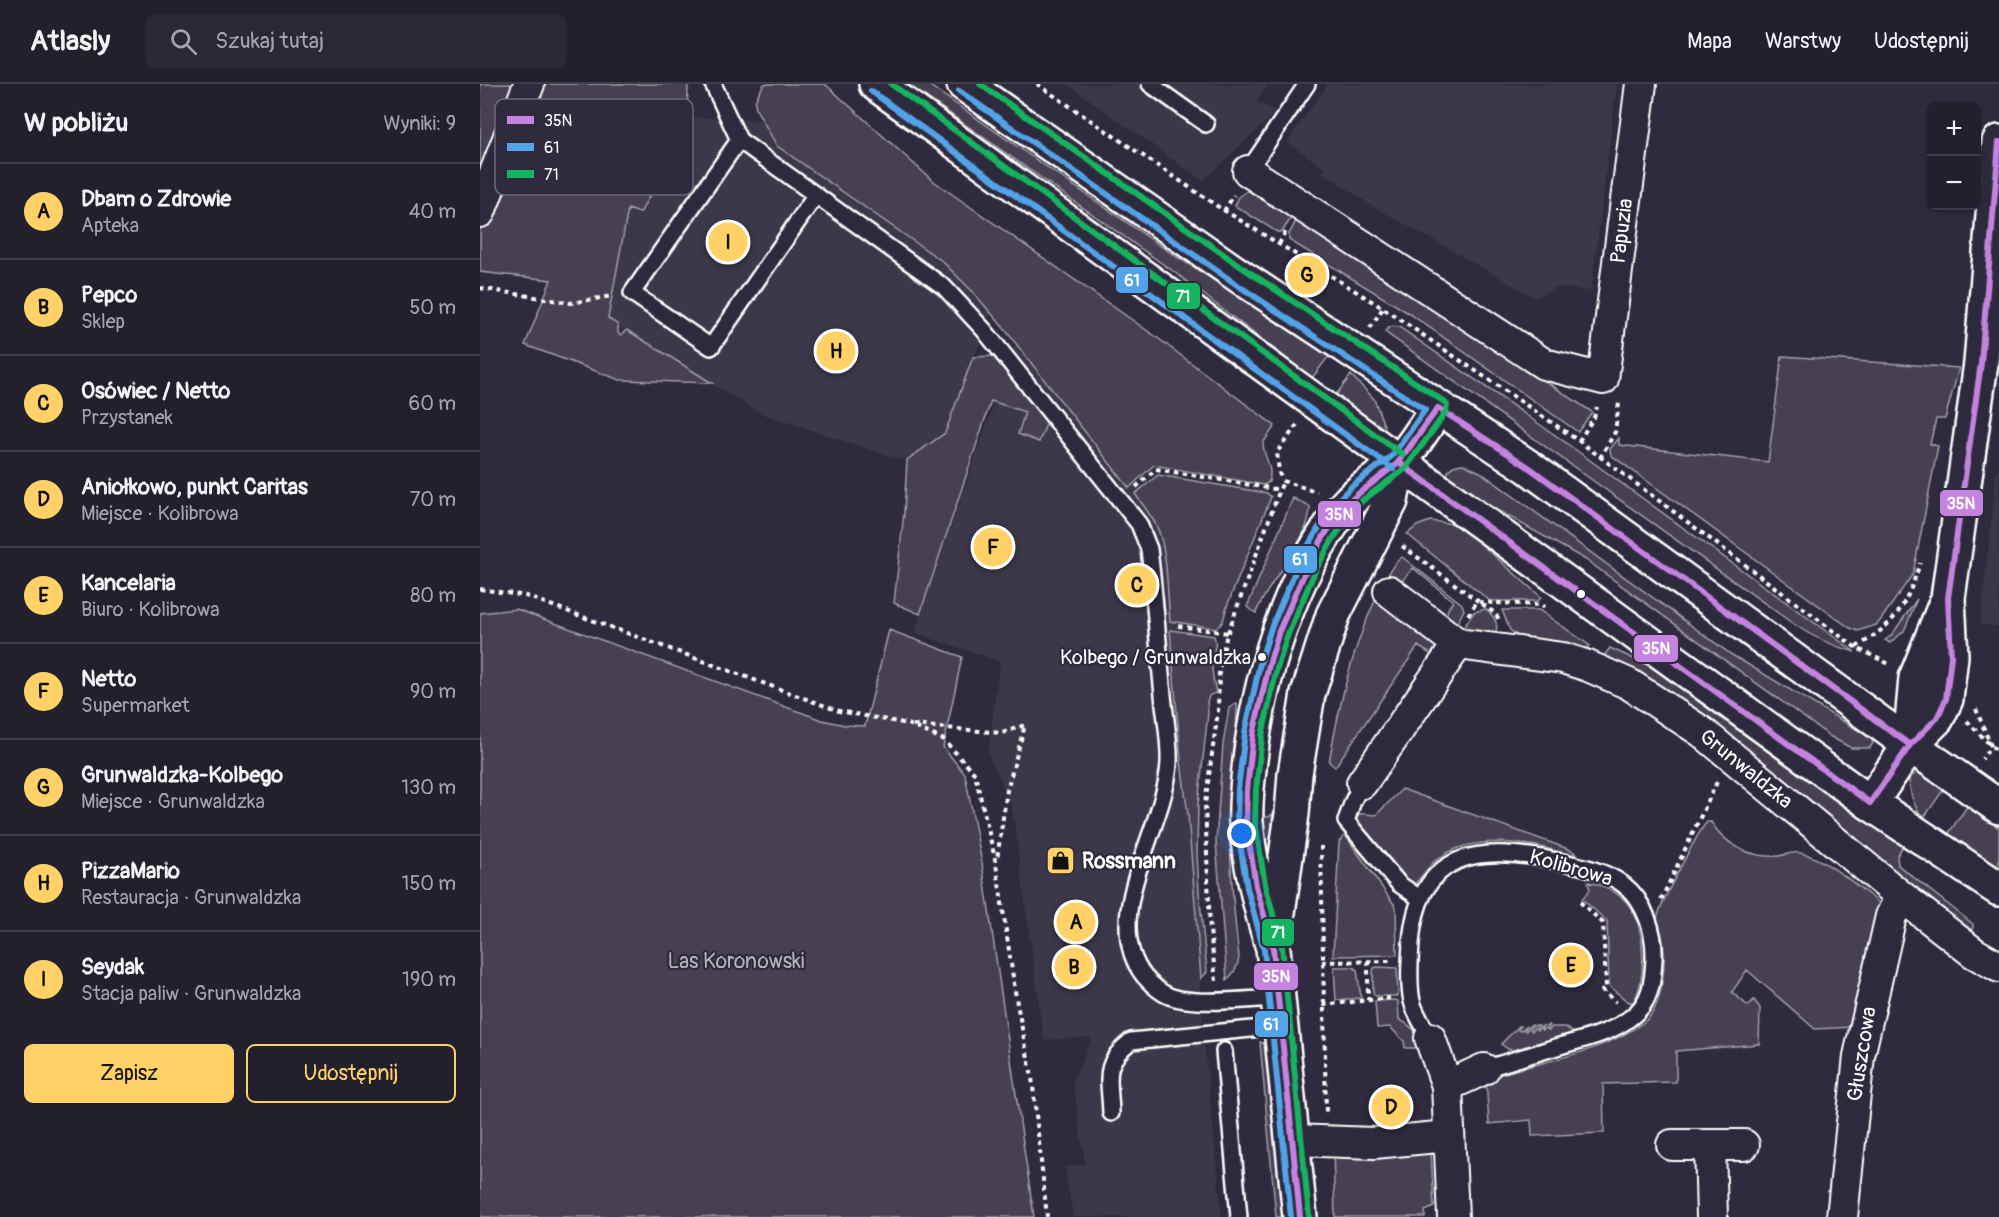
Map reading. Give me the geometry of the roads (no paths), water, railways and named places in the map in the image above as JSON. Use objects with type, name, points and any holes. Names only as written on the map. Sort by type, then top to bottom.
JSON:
[{"type":"main road","name":"Grunwaldzka","points":[[876,84],[1870,803],[1999,890]]},
{"type":"main road","points":[[964,84],[1241,277],[1527,466],[1910,745],[1999,807]]},
{"type":"main road","points":[[1870,803],[1910,745],[1937,718],[1946,699],[1951,656],[1948,598],[1981,363],[1999,142]]},
{"type":"main road","points":[[1300,1217],[1273,948],[1260,908],[1246,823],[1253,731],[1275,640],[1312,556],[1345,507],[1361,488],[1398,462],[1438,408]]},
{"type":"main road","points":[[1273,948],[1292,814],[1295,774],[1308,694],[1333,615],[1391,501],[1398,462]]},
{"type":"main road","points":[[1910,745],[1916,678],[1948,598]]},
{"type":"street","points":[[523,99],[529,84]]},
{"type":"street","name":"Papuzia","points":[[1248,171],[1544,364],[1603,379],[1641,84]]},
{"type":"street","points":[[480,212],[495,173]]},
{"type":"street","points":[[1362,783],[1458,644],[1389,591]]},
{"type":"street","name":"Grunwaldzka","points":[[1458,644],[1563,658],[1629,684],[1731,754],[1901,896],[1974,953],[1999,967]]},
{"type":"street","name":"Głuszcowa","points":[[1842,1217],[1859,1056],[1891,916],[1901,896]]},
{"type":"street","name":"Kolibrowa","points":[[1430,1038],[1447,1086],[1453,1217]]},
{"type":"street","name":"Kolibrowa","points":[[1447,1086],[1484,1069]]},
{"type":"street","points":[[1292,1140],[1374,1143],[1448,1136]]},
{"type":"street","points":[[1672,1145],[1744,1145]]},
{"type":"street","points":[[1710,1145],[1712,1217]]},
{"type":"lane","points":[[713,84],[739,140],[944,286],[984,330],[1139,524],[1149,549],[1169,762],[1163,798],[1130,900],[1127,927],[1130,951],[1139,969],[1152,986],[1169,996],[1279,1012]]},
{"type":"lane","points":[[1150,84],[1206,124]]},
{"type":"lane","points":[[1248,171],[1307,84]]},
{"type":"lane","points":[[739,140],[632,293],[711,347],[816,195]]},
{"type":"lane","points":[[1362,783],[1346,821],[1399,884],[1421,899]]},
{"type":"lane","name":"Kolibrowa","points":[[1430,1038],[1411,996],[1410,961],[1413,920],[1421,899],[1437,875],[1449,865],[1466,856],[1482,853],[1517,854],[1563,862],[1612,877],[1626,886],[1641,902],[1653,938],[1653,983],[1648,998],[1640,1010],[1617,1027],[1484,1069]]},
{"type":"lane","points":[[1111,1113],[1109,1065],[1119,1051],[1131,1041],[1279,1012]]},
{"type":"lane","points":[[1224,1051],[1239,1217]]},
{"type":"place","name":"Seydak","points":[[728,242]]},
{"type":"place","name":"Grunwaldzka-Kolbego","points":[[1307,275]]},
{"type":"place","name":"PizzaMario","points":[[836,351]]},
{"type":"place","name":"Netto","points":[[993,547]]},
{"type":"place","name":"Osówiec / Netto","points":[[1137,585]]},
{"type":"place","name":"Kolbego / Grunwaldzka","points":[[1262,657]]},
{"type":"place","name":"Rossmann","points":[[1061,861]]},
{"type":"place","name":"Dbam o Zdrowie","points":[[1076,922]]},
{"type":"place","name":"Kancelaria","points":[[1571,965]]},
{"type":"place","name":"Pepco","points":[[1074,967]]},
{"type":"place","name":"Aniołkowo, punkt Caritas","points":[[1391,1107]]},
{"type":"park label","name":"Las Koronowski","points":[[736,961]]}]
